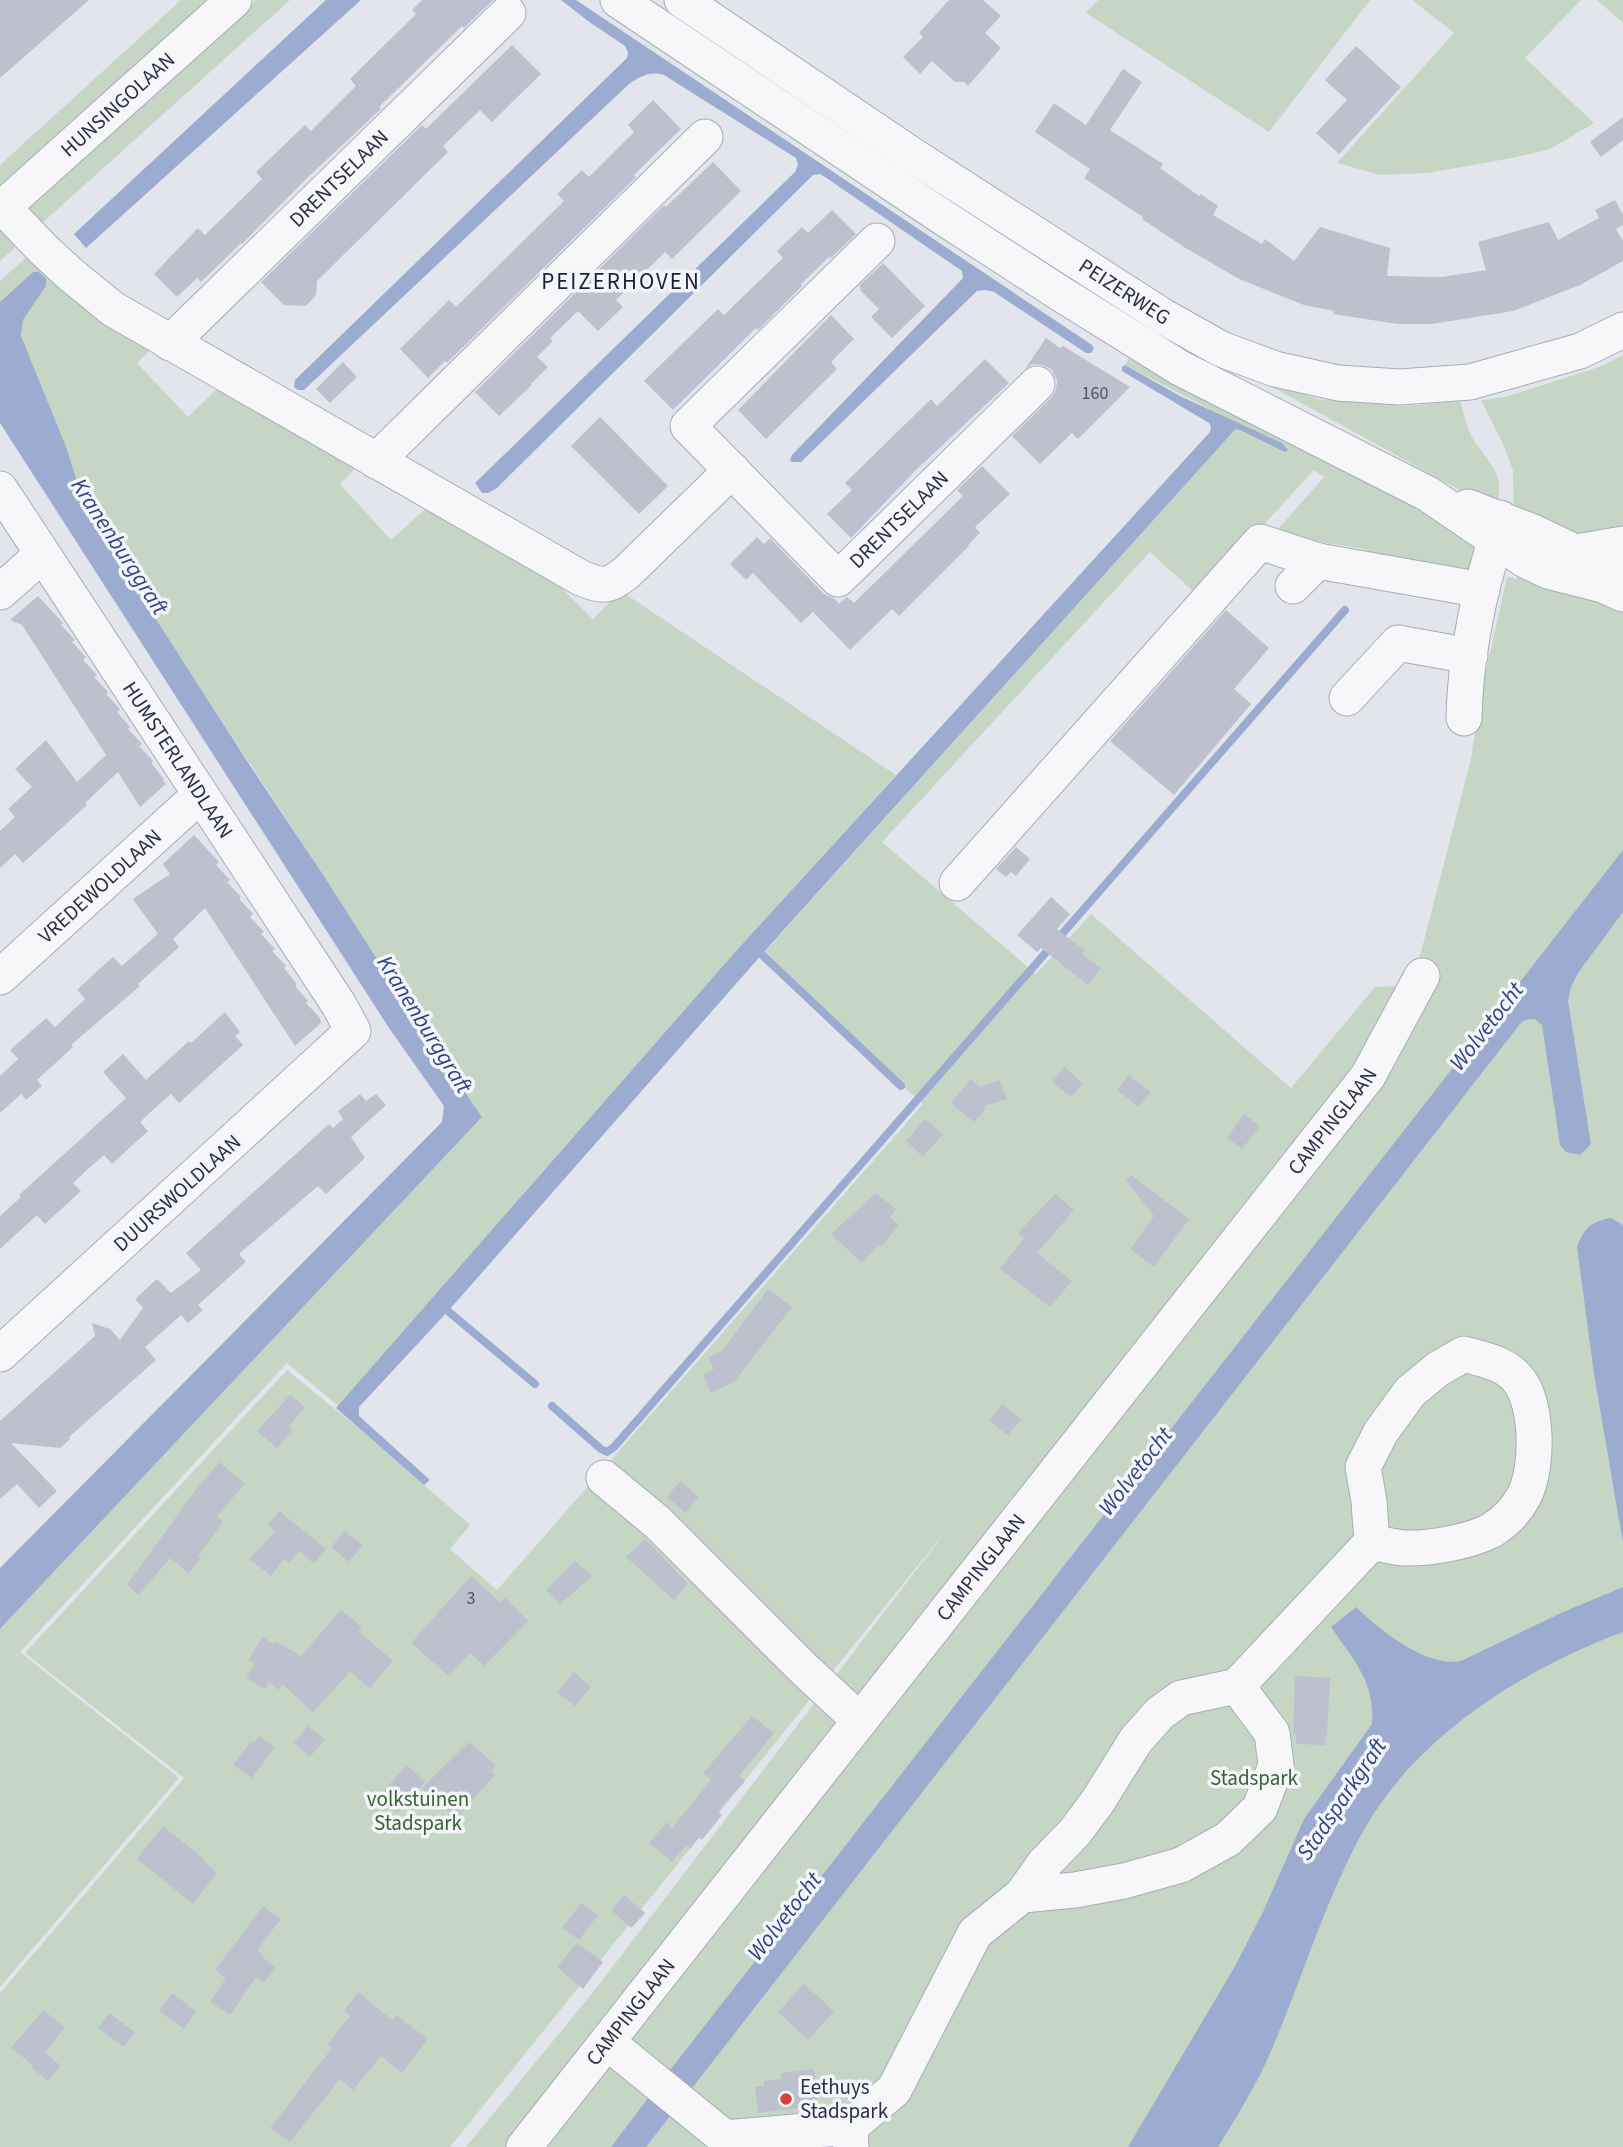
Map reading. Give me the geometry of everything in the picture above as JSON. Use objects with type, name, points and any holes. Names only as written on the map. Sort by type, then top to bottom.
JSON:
[{"type":"street","name":"HUNSINGOLAAN","points":[[1,207],[234,0]]},
{"type":"street","name":"PEIZERWEG","points":[[618,0],[662,12],[941,216],[1180,368],[1498,530],[1577,552],[1619,574]]},
{"type":"street","name":"PEIZERWEG","points":[[682,0],[915,157],[1164,317],[1221,349],[1275,369],[1338,383],[1363,385],[1400,387],[1470,382],[1580,351],[1623,330]]},
{"type":"street","name":"DRENTSELAAN","points":[[170,343],[508,13]]},
{"type":"street","points":[[376,461],[705,137]]},
{"type":"street","points":[[1,207],[70,274],[113,309],[581,578],[596,584],[608,585],[627,572],[732,470]]},
{"type":"street","name":"DRENTSELAAN","points":[[877,241],[688,426],[838,579],[1037,384]]},
{"type":"street","name":"HUMSTERLANDLAAN","points":[[0,489],[339,1005],[353,1031]]},
{"type":"street","points":[[1464,718],[1469,656],[1482,590],[1498,530]]},
{"type":"street","name":"PEIZERWEG","points":[[1498,530],[1525,560],[1548,571],[1619,574]]},
{"type":"street","points":[[957,883],[1260,542],[1318,561],[1482,590]]},
{"type":"street","points":[[0,592],[42,555]]},
{"type":"street","points":[[1293,586],[1318,561]]},
{"type":"street","points":[[1347,698],[1398,643],[1469,656]]},
{"type":"street","name":"VREDEWOLDLAAN","points":[[0,977],[200,795]]},
{"type":"street","name":"CAMPINGLAAN","points":[[524,2147],[1368,1076],[1422,976]]},
{"type":"street","name":"DUURSWOLDLAAN","points":[[0,1354],[353,1031]]},
{"type":"street","points":[[607,2042],[726,2142],[851,2137],[894,2090],[975,1933],[1022,1895],[1044,1864],[1075,1832],[1136,1740],[1160,1713],[1181,1698],[1237,1686],[1372,1542],[1363,1467],[1381,1432],[1410,1392],[1438,1368],[1464,1354],[1493,1362],[1515,1375],[1525,1389],[1532,1411],[1533,1446],[1530,1478],[1525,1495],[1512,1514],[1493,1529],[1474,1538],[1403,1548],[1372,1542]]},
{"type":"street","points":[[604,1478],[657,1522],[860,1721]]},
{"type":"street","points":[[1022,1895],[1075,1890],[1124,1881],[1181,1864],[1228,1839],[1260,1808],[1276,1765],[1272,1733],[1237,1686]]},
{"type":"green space","points":[[181,0],[216,0],[0,194],[0,165]]},
{"type":"green space","points":[[256,0],[290,0],[0,261],[0,231]]},
{"type":"green space","points":[[1098,0],[1370,0],[1269,132],[1086,13]]},
{"type":"green space","points":[[1412,0],[1581,0],[1525,58],[1594,123],[1550,149],[1428,173],[1380,175],[1337,163],[1454,33]]},
{"type":"green space","points":[[1597,0],[1623,0],[1623,23]]},
{"type":"green space","points":[[33,251],[155,346],[137,363],[188,417],[222,384],[360,464],[340,484],[391,540],[433,502],[540,567],[593,619],[621,591],[896,775],[736,951],[523,1194],[528,1204],[342,1409],[287,1363],[20,1652],[179,1778],[0,1987],[0,1629],[482,1117],[423,1031],[136,590],[79,488],[67,449],[21,336],[23,320],[46,286],[45,279],[39,272],[33,272],[0,302],[0,281]]},
{"type":"green space","points":[[1132,353],[1462,526],[1478,547],[1469,569],[1458,575],[1388,562],[1365,549],[1288,537],[1279,528],[1324,477],[1314,470],[1198,596],[1150,552],[882,842],[1036,974],[1091,914],[1291,1088],[1375,987],[1397,986],[1358,1060],[1301,1135],[1401,1029],[1471,759],[1481,693],[1507,577],[1517,579],[1524,550],[1514,514],[1513,471],[1481,400],[1505,397],[1602,366],[1623,355],[1623,2147],[466,2147],[594,1991],[953,1522],[450,2147],[0,2147],[0,1993],[184,1778],[25,1653],[287,1370],[470,1525],[450,1549],[497,1590],[923,1104],[759,958],[1236,429],[1285,452],[1288,450],[1125,365]]},
{"type":"green space","points":[[1243,371],[1317,399],[1407,406],[1460,401],[1471,435],[1491,464],[1498,480],[1498,498],[1494,509]]},
{"type":"water","points":[[326,0],[361,0],[86,248],[74,234]]},
{"type":"water","points":[[561,0],[576,0],[1092,345],[1094,348],[1091,353],[1086,353],[994,292],[977,291],[801,462],[792,462],[792,455],[963,278],[962,271],[825,177],[820,174],[813,175],[497,488],[482,493],[475,483],[795,172],[798,165],[796,158],[664,75],[650,74],[629,84],[304,390],[298,390],[294,387],[295,380],[627,58],[625,46]]},
{"type":"water","points":[[33,272],[39,272],[46,279],[46,286],[23,320],[21,336],[67,449],[79,488],[112,551],[423,1031],[482,1117],[0,1629],[0,1568],[442,1122],[444,1106],[389,1028],[0,423],[0,302]]},
{"type":"water","points":[[1125,365],[1180,396],[1282,443],[1288,450],[1285,452],[1240,430],[1236,429],[1232,433],[771,944],[450,1309],[359,1407],[359,1416],[430,1480],[424,1485],[336,1408],[736,951],[1210,432],[1209,423],[1122,371]]},
{"type":"water","name":"Wolvetocht","points":[[1623,850],[1623,912],[1578,973],[1568,1001],[1591,1144],[1580,1155],[1566,1152],[1560,1145],[1542,1025],[1535,1019],[1525,1020],[689,2092],[667,2074]]},
{"type":"water","points":[[1611,1218],[1623,1225],[1623,1543],[1594,1374],[1577,1247],[1589,1226]]},
{"type":"water","name":"Stadsparkgraft","points":[[1623,1587],[1623,1632],[1549,1665],[1512,1685],[1477,1709],[1444,1734],[1414,1763],[1388,1794],[1349,1858],[1275,2043],[1261,2073],[1218,2147],[1128,2147],[1234,1968],[1263,1912],[1304,1819],[1372,1724],[1370,1695],[1366,1683],[1355,1661],[1331,1627],[1356,1607],[1391,1636],[1419,1653],[1447,1662],[1461,1661],[1561,1613]]},
{"type":"water","points":[[652,2093],[673,2112],[646,2147],[611,2147]]},
{"type":"building","points":[[0,0],[89,0],[0,78]]},
{"type":"building","points":[[422,0],[493,0],[464,28],[462,26],[242,244],[201,282],[197,278],[177,297],[154,274],[198,228],[205,235],[262,179],[256,172],[305,125],[311,131],[356,86],[350,79],[416,14],[412,10]]},
{"type":"building","points":[[949,0],[983,0],[1001,16],[985,33],[1001,48],[968,86],[964,82],[955,82],[932,61],[920,74],[903,57],[923,37],[919,33]]},
{"type":"building","points":[[512,45],[541,74],[492,122],[480,110],[443,146],[448,152],[317,281],[316,295],[306,306],[284,305],[261,282],[422,125],[426,129]]},
{"type":"building","points":[[1356,46],[1401,87],[1339,154],[1316,133],[1347,100],[1325,80]]},
{"type":"building","points":[[1123,69],[1142,82],[1110,130],[1163,164],[1160,168],[1199,196],[1201,194],[1218,206],[1213,215],[1262,244],[1265,239],[1294,261],[1320,227],[1390,248],[1387,276],[1442,277],[1486,270],[1478,242],[1549,222],[1558,240],[1599,218],[1595,210],[1615,200],[1623,215],[1623,225],[1616,229],[1623,241],[1623,261],[1580,285],[1513,311],[1432,324],[1398,324],[1333,314],[1334,311],[1304,305],[1239,279],[1184,247],[1084,178],[1090,169],[1035,132],[1054,103],[1086,125]]},
{"type":"building","points":[[653,100],[681,129],[634,175],[636,177],[447,363],[445,361],[428,378],[400,349],[449,300],[456,307],[564,201],[557,194],[582,170],[589,177],[634,132],[628,125]]},
{"type":"building","points":[[1623,117],[1623,140],[1601,157],[1590,142]]},
{"type":"building","points":[[713,162],[741,191],[672,259],[665,252],[616,300],[623,307],[598,331],[578,311],[550,338],[553,341],[537,357],[548,367],[499,416],[475,392],[664,205],[666,207]]},
{"type":"building","points":[[832,210],[856,234],[829,257],[758,330],[756,328],[673,410],[644,381],[718,309],[724,315],[783,258],[777,251],[802,227],[808,233]]},
{"type":"building","points":[[883,263],[925,306],[892,338],[871,317],[879,309],[859,286]]},
{"type":"building","points":[[831,315],[854,339],[831,362],[837,369],[766,439],[738,410]]},
{"type":"building","points":[[1046,338],[1130,387],[1078,439],[1072,433],[1040,464],[1012,436],[1056,390],[1057,380],[1051,369],[1033,364],[1025,369]]},
{"type":"building","points":[[985,359],[1009,383],[916,470],[851,538],[827,514],[852,490],[845,483],[931,399],[937,406]]},
{"type":"building","points":[[343,362],[357,377],[330,403],[316,389]]},
{"type":"building","points":[[600,417],[668,486],[639,514],[571,446]]},
{"type":"building","points":[[982,466],[1010,494],[975,527],[980,533],[969,546],[899,616],[892,609],[850,650],[813,612],[801,623],[753,573],[746,580],[730,564],[757,537],[764,544],[770,538],[824,594],[834,598],[839,604],[847,597],[854,603],[963,496],[957,490]]},
{"type":"building","points":[[38,596],[75,640],[72,642],[86,657],[83,660],[97,675],[94,677],[108,692],[106,694],[120,709],[117,712],[142,744],[139,746],[153,761],[151,763],[166,784],[140,807],[118,772],[85,803],[87,805],[23,863],[15,854],[0,868],[0,831],[15,817],[8,809],[32,787],[15,769],[46,740],[77,782],[106,755],[22,625],[10,620]]},
{"type":"building","points":[[1226,610],[1269,648],[1234,689],[1251,704],[1174,795],[1110,741]]},
{"type":"building","points":[[194,835],[219,862],[216,865],[230,880],[227,882],[241,897],[239,899],[253,914],[250,917],[264,932],[261,934],[275,949],[272,951],[286,966],[284,968],[297,984],[295,986],[321,1023],[295,1046],[205,908],[173,939],[179,947],[138,984],[140,986],[71,1045],[73,1047],[37,1080],[42,1086],[26,1100],[21,1094],[0,1113],[0,1076],[18,1059],[10,1050],[46,1018],[55,1027],[85,999],[77,990],[113,957],[122,966],[158,934],[133,899],[170,874],[163,864]]},
{"type":"building","points":[[1016,847],[1030,859],[1016,876],[1011,872],[1006,877],[996,869]]},
{"type":"building","points":[[1051,897],[1070,914],[1057,929],[1085,951],[1082,954],[1101,968],[1088,985],[1041,948],[1037,952],[1017,935]]},
{"type":"building","points":[[225,1012],[240,1032],[235,1036],[243,1045],[179,1103],[171,1094],[155,1108],[140,1122],[148,1131],[112,1164],[104,1155],[89,1168],[73,1183],[81,1191],[45,1224],[37,1215],[0,1249],[0,1216],[21,1197],[19,1195],[126,1098],[103,1072],[123,1054],[146,1080]]},
{"type":"building","points":[[1064,1067],[1083,1083],[1071,1097],[1052,1082]]},
{"type":"building","points":[[1129,1075],[1151,1092],[1139,1107],[1117,1090]]},
{"type":"building","points":[[971,1079],[980,1087],[1000,1080],[1007,1099],[984,1106],[986,1108],[974,1122],[951,1103]]},
{"type":"building","points":[[360,1094],[366,1101],[376,1094],[386,1105],[351,1137],[365,1158],[326,1194],[318,1186],[239,1254],[246,1262],[198,1305],[203,1310],[188,1323],[181,1315],[145,1347],[156,1360],[60,1448],[11,1443],[57,1491],[39,1508],[17,1484],[0,1499],[0,1421],[95,1336],[92,1323],[110,1329],[120,1340],[143,1308],[135,1299],[157,1279],[171,1293],[201,1270],[186,1253],[329,1124],[333,1128],[343,1119],[338,1111]]},
{"type":"building","points":[[1244,1114],[1260,1126],[1242,1149],[1227,1138]]},
{"type":"building","points":[[925,1119],[943,1134],[923,1157],[906,1141]]},
{"type":"building","points":[[1131,1175],[1189,1219],[1154,1267],[1130,1249],[1154,1216],[1126,1180]]},
{"type":"building","points":[[876,1193],[896,1209],[890,1217],[899,1225],[881,1247],[879,1245],[862,1263],[831,1234]]},
{"type":"building","points":[[1055,1194],[1074,1210],[1037,1253],[1072,1281],[1050,1307],[1000,1269],[1024,1238],[1018,1233]]},
{"type":"building","points":[[768,1289],[792,1307],[734,1382],[711,1393],[703,1375],[714,1369],[708,1357],[722,1351]]},
{"type":"building","points":[[290,1395],[305,1407],[289,1426],[293,1429],[277,1448],[257,1431]]},
{"type":"building","points":[[1002,1404],[1021,1419],[1008,1435],[989,1421]]},
{"type":"building","points":[[219,1462],[245,1483],[217,1517],[223,1522],[189,1573],[170,1558],[139,1595],[127,1585]]},
{"type":"building","points":[[680,1481],[699,1497],[685,1513],[667,1497]]},
{"type":"building","points":[[279,1511],[326,1549],[314,1564],[299,1551],[289,1563],[284,1559],[271,1576],[249,1559],[275,1532],[268,1525]]},
{"type":"building","points":[[345,1531],[363,1545],[349,1562],[331,1547]]},
{"type":"building","points":[[645,1539],[688,1583],[674,1600],[626,1557]]},
{"type":"building","points":[[575,1561],[592,1576],[560,1604],[546,1590]]},
{"type":"building","points":[[471,1576],[500,1602],[505,1598],[528,1621],[484,1666],[470,1653],[449,1676],[411,1643]]},
{"type":"building","points":[[341,1610],[362,1627],[358,1631],[393,1661],[370,1688],[350,1672],[313,1712],[283,1685],[278,1690],[269,1682],[265,1689],[246,1678],[255,1664],[248,1660],[263,1637],[274,1644],[276,1641],[301,1656]]},
{"type":"building","points":[[574,1672],[591,1687],[575,1706],[557,1692]]},
{"type":"building","points":[[1295,1676],[1330,1678],[1325,1745],[1296,1744],[1296,1734],[1293,1734]]},
{"type":"building","points":[[752,1716],[774,1733],[739,1776],[745,1781],[718,1811],[722,1815],[702,1840],[699,1838],[690,1849],[686,1846],[672,1862],[649,1843],[667,1822],[672,1828],[711,1780],[703,1773]]},
{"type":"building","points":[[308,1726],[325,1739],[310,1757],[294,1743]]},
{"type":"building","points":[[259,1736],[275,1747],[252,1778],[233,1765],[251,1741],[254,1743]]},
{"type":"building","points":[[469,1742],[496,1765],[491,1771],[495,1775],[456,1818],[422,1788]]},
{"type":"building","points":[[407,1765],[425,1782],[397,1813],[378,1797]]},
{"type":"building","points":[[163,1826],[217,1873],[193,1904],[137,1859]]},
{"type":"building","points":[[624,1895],[645,1913],[631,1928],[611,1910]]},
{"type":"building","points":[[581,1903],[598,1915],[579,1940],[562,1928]]},
{"type":"building","points":[[263,1906],[281,1919],[257,1950],[276,1968],[263,1983],[256,1977],[230,2015],[210,2002],[226,1978],[215,1970]]},
{"type":"building","points":[[577,1943],[603,1962],[583,1989],[557,1967]]},
{"type":"building","points":[[804,1984],[834,2011],[808,2040],[778,2012]]},
{"type":"building","points":[[358,1992],[392,2020],[396,2015],[428,2039],[402,2073],[381,2056],[353,2090],[340,2079],[290,2142],[270,2128],[332,2048],[328,2044],[350,2016],[344,2011]]},
{"type":"building","points":[[172,1993],[196,2011],[184,2029],[159,2011]]},
{"type":"building","points":[[43,2010],[65,2027],[45,2053],[61,2066],[48,2081],[11,2048]]},
{"type":"building","points":[[109,2013],[135,2032],[124,2047],[98,2028]]},
{"type":"building","points":[[814,2069],[818,2106],[758,2113],[755,2087],[764,2086],[764,2081],[782,2079],[781,2073]]},
{"type":"waterway","points":[[552,1406],[601,1449],[607,1452],[614,1447],[1345,610]]},
{"type":"waterway","points":[[756,949],[901,1086]]},
{"type":"waterway","points":[[443,1307],[535,1384]]},
{"type":"place","name":"Eethuys Stadspark","points":[[786,2099]]},
{"type":"district","name":"PEIZERHOVEN","points":[[621,281]]},
{"type":"water label","name":"Kranenburggraft","points":[[120,546]]},
{"type":"water label","name":"Kranenburggraft","points":[[425,1024]]},
{"type":"park label","name":"Stadspark","points":[[1254,1778]]},
{"type":"park label","name":"volkstuinen Stadspark","points":[[418,1811]]}]
